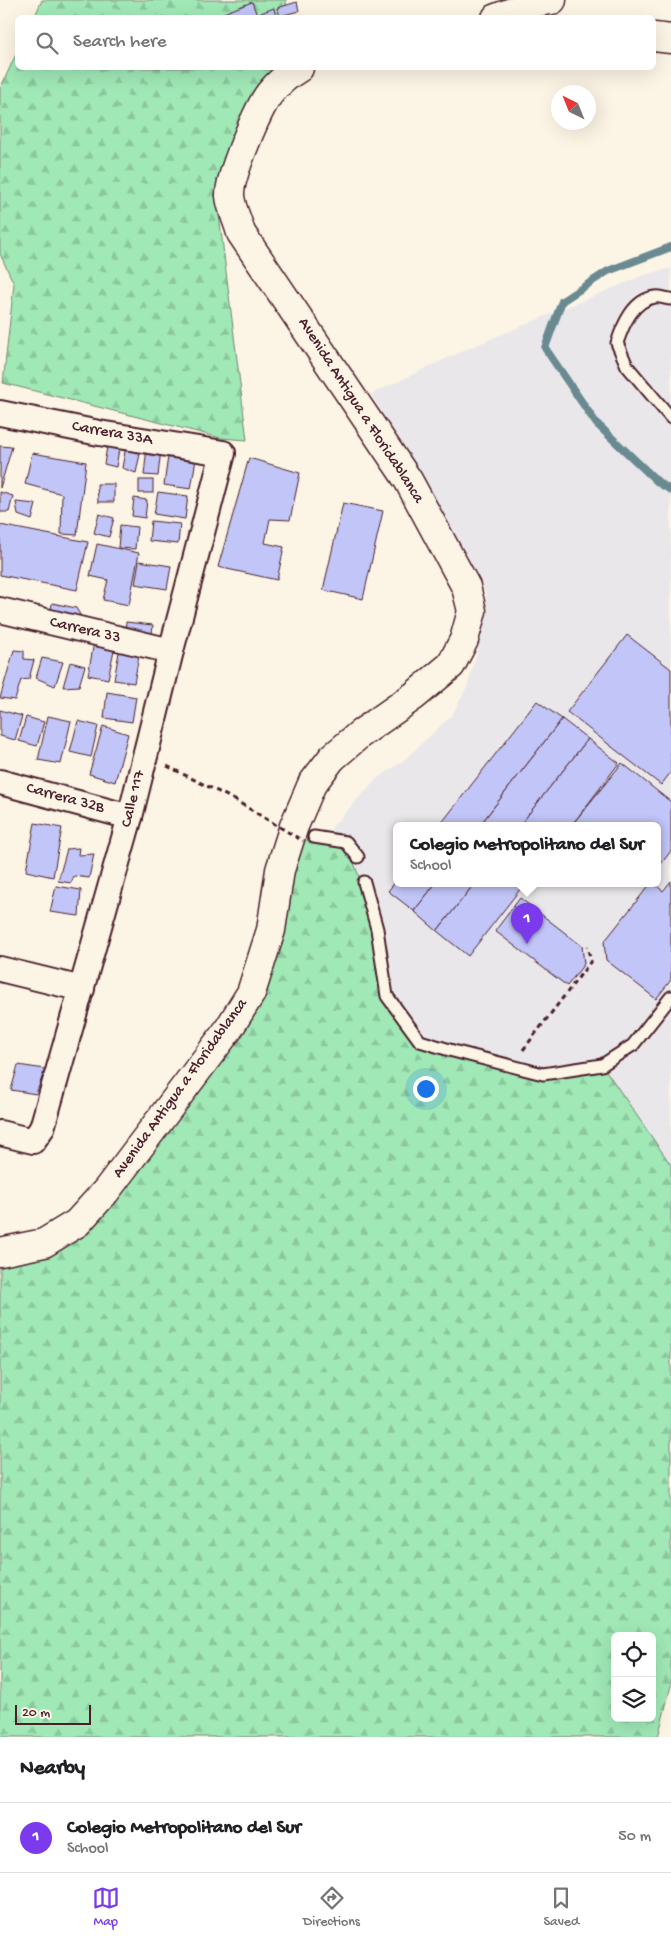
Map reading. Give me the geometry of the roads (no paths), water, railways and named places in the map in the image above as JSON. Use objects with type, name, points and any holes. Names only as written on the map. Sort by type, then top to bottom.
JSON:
[{"type":"street","points":[[504,15],[538,2],[552,0]]},
{"type":"street","points":[[656,37],[671,39]]},
{"type":"street","name":"Avenida Antigua a Floridablanca","points":[[0,1252],[44,1243],[77,1223],[106,1191],[228,1030],[251,993],[271,930],[280,870],[294,826],[312,784],[332,758],[360,734],[414,696],[451,665],[464,640],[472,611],[466,587],[408,480],[241,233],[230,195],[235,172],[259,110],[271,91],[296,70]]},
{"type":"street","name":"Carrera 33A","points":[[0,413],[99,433],[224,453]]},
{"type":"street","name":"Calle 117","points":[[0,1133],[33,1141],[42,1128],[130,817],[171,651],[224,453]]},
{"type":"street","name":"Carrera 33","points":[[0,610],[171,651]]},
{"type":"street","name":"Carrera 32B","points":[[0,782],[130,817]]},
{"type":"street","points":[[0,969],[82,989]]},
{"type":"lane","points":[[671,299],[655,297],[638,305],[623,324],[617,343],[627,366],[671,418]]},
{"type":"lane","points":[[309,839],[328,838],[346,842],[358,857]]},
{"type":"lane","points":[[364,882],[377,929],[387,996],[420,1041],[543,1074],[602,1065],[632,1045],[671,997]]},
{"type":"waterway","points":[[671,247],[608,271],[562,301],[545,348],[596,423],[659,483],[671,490]]},
{"type":"place","name":"Colegio Metropolitano del Sur","points":[[527,944]]}]
